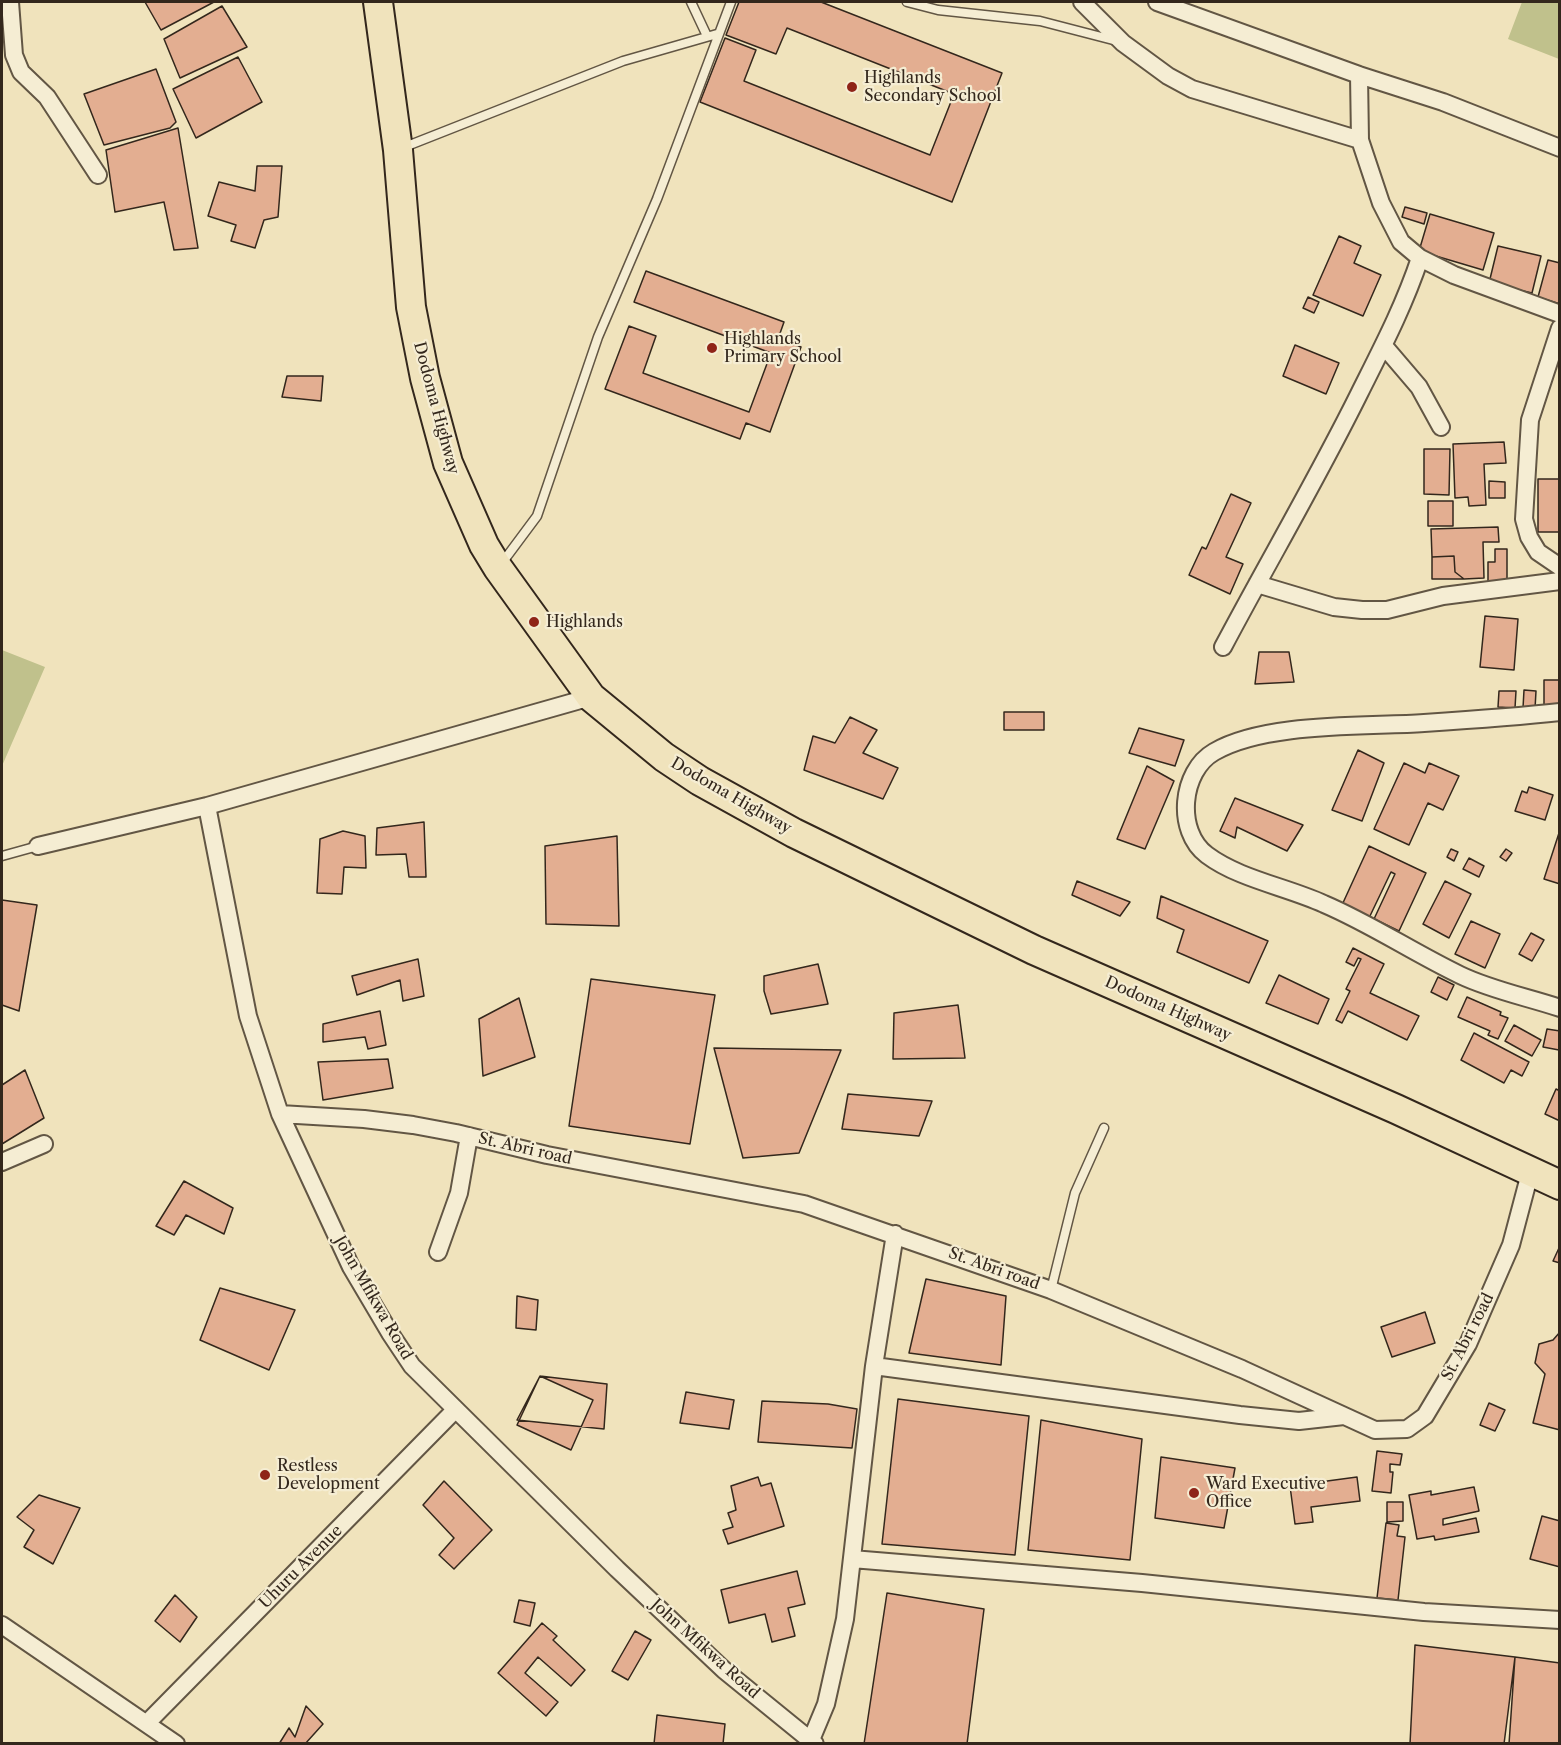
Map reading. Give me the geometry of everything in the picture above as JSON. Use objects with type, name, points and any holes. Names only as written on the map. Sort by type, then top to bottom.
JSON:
[{"type":"highway","name":"Dodoma Highway","points":[[378,2],[398,150],[411,307],[425,378],[448,463],[484,545],[498,568],[591,697],[664,757],[700,781],[794,833],[1034,950],[1396,1109],[1560,1185]]},
{"type":"street","points":[[10,2],[14,55],[21,72],[47,97],[98,175]]},
{"type":"street","points":[[1082,2],[1123,43],[1168,76],[1192,89],[1360,140]]},
{"type":"street","points":[[1157,2],[1359,75],[1443,102],[1560,148]]},
{"type":"street","points":[[1359,75],[1360,140],[1381,203],[1401,242],[1420,258],[1454,275],[1560,314]]},
{"type":"street","points":[[1223,647],[1324,464],[1384,346],[1404,305],[1420,258]]},
{"type":"street","points":[[1560,328],[1530,420],[1524,519],[1529,537],[1538,552],[1560,567]]},
{"type":"street","points":[[1384,346],[1419,387],[1441,428]]},
{"type":"street","points":[[1257,584],[1334,607],[1387,610],[1443,596],[1560,581]]},
{"type":"street","points":[[38,846],[207,806],[591,697]]},
{"type":"street","points":[[1560,712],[1423,723],[1365,724],[1264,735],[1213,752],[1192,774],[1187,799],[1187,823],[1194,839],[1206,854],[1237,871],[1339,910],[1461,975],[1560,1008]]},
{"type":"street","name":"John Mfikwa Road","points":[[207,806],[248,1016],[280,1114],[351,1267],[390,1334],[412,1366],[455,1410],[724,1670],[813,1742]]},
{"type":"street","name":"St. Abri road","points":[[280,1114],[364,1119],[469,1136],[547,1155],[804,1204],[896,1234],[1051,1290],[1384,1431],[1407,1429],[1425,1416],[1468,1344],[1511,1245],[1530,1173]]},
{"type":"street","points":[[438,1252],[459,1193],[469,1136]]},
{"type":"street","points":[[2,1162],[44,1144]]},
{"type":"street","points":[[813,1742],[826,1704],[845,1619],[866,1454],[874,1366],[896,1234]]},
{"type":"street","points":[[874,1366],[1240,1415],[1299,1421],[1345,1416]]},
{"type":"street","name":"Uhuru Avenue","points":[[147,1723],[455,1410]]},
{"type":"street","points":[[852,1559],[1142,1583],[1424,1612],[1560,1620]]},
{"type":"street","points":[[2,1625],[177,1743]]},
{"type":"lane","points":[[691,2],[707,36]]},
{"type":"lane","points":[[498,568],[537,516],[598,337],[657,199],[717,34],[731,2]]},
{"type":"lane","points":[[907,2],[938,10],[1013,16],[1040,21],[1123,43]]},
{"type":"lane","points":[[398,150],[623,61],[717,34]]},
{"type":"lane","points":[[2,856],[38,846]]},
{"type":"lane","points":[[1051,1290],[1075,1193],[1104,1128]]},
{"type":"green space","points":[[1522,2],[1559,2],[1559,59],[1508,39]]},
{"type":"green space","points":[[2,650],[45,667],[2,766]]},
{"type":"building","points":[[145,2],[214,2],[161,30]]},
{"type":"building","name":"Highlands Secondary School","points":[[739,2],[821,2],[1002,73],[952,202],[700,102],[725,38],[756,50],[744,81],[930,155],[954,94],[787,28],[776,54],[726,35]]},
{"type":"building","points":[[222,6],[247,47],[180,78],[164,39]]},
{"type":"building","points":[[238,57],[262,102],[196,138],[173,89]]},
{"type":"building","points":[[156,69],[176,122],[170,128],[104,145],[84,94]]},
{"type":"building","points":[[178,128],[198,248],[174,250],[164,202],[115,212],[106,150]]},
{"type":"building","points":[[257,166],[282,166],[278,217],[264,220],[255,248],[231,241],[236,225],[208,216],[219,182],[255,191]]},
{"type":"building","points":[[1405,207],[1427,213],[1424,224],[1402,217]]},
{"type":"building","points":[[1430,214],[1494,233],[1483,270],[1419,251]]},
{"type":"building","points":[[1339,236],[1361,246],[1354,263],[1381,275],[1363,316],[1313,295]]},
{"type":"building","points":[[1498,246],[1541,256],[1532,293],[1489,283]]},
{"type":"building","points":[[1548,260],[1560,263],[1560,304],[1538,297]]},
{"type":"building","points":[[646,271],[784,322],[778,339],[801,347],[770,432],[746,423],[740,439],[605,389],[629,326],[656,336],[643,373],[749,412],[771,353],[634,302]]},
{"type":"building","points":[[1308,297],[1319,302],[1314,313],[1303,308]]},
{"type":"building","points":[[1295,345],[1339,363],[1326,394],[1283,376]]},
{"type":"building","points":[[287,376],[323,376],[321,401],[282,397]]},
{"type":"building","points":[[1504,442],[1506,463],[1484,464],[1486,505],[1469,506],[1468,497],[1455,498],[1453,444]]},
{"type":"building","points":[[1424,449],[1450,449],[1449,495],[1424,494]]},
{"type":"building","points":[[1538,479],[1560,479],[1560,532],[1538,532]]},
{"type":"building","points":[[1489,481],[1505,482],[1505,498],[1489,498]]},
{"type":"building","points":[[1231,494],[1251,503],[1226,557],[1243,564],[1230,594],[1189,575],[1202,547],[1206,549]]},
{"type":"building","points":[[1428,501],[1453,501],[1453,526],[1428,526]]},
{"type":"building","points":[[1498,527],[1499,542],[1483,542],[1484,578],[1464,579],[1455,572],[1454,556],[1432,557],[1431,529]]},
{"type":"building","points":[[1495,549],[1507,549],[1507,584],[1488,584],[1488,562],[1495,562]]},
{"type":"building","points":[[1454,556],[1455,572],[1464,579],[1432,579],[1432,557]]},
{"type":"building","points":[[1485,616],[1518,619],[1514,670],[1480,667]]},
{"type":"building","points":[[1259,652],[1289,652],[1294,682],[1255,684]]},
{"type":"building","points":[[1544,680],[1560,680],[1560,705],[1544,705]]},
{"type":"building","points":[[1524,690],[1536,691],[1535,709],[1523,708]]},
{"type":"building","points":[[1499,691],[1516,691],[1515,708],[1498,707]]},
{"type":"building","points":[[1004,712],[1044,712],[1044,730],[1004,730]]},
{"type":"building","points":[[850,717],[877,730],[863,753],[898,768],[883,799],[804,770],[813,736],[835,743]]},
{"type":"building","points":[[1139,728],[1184,740],[1175,766],[1129,753]]},
{"type":"building","points":[[1358,750],[1384,763],[1362,821],[1332,810]]},
{"type":"building","points":[[1404,763],[1425,773],[1429,763],[1459,776],[1443,810],[1428,803],[1409,845],[1374,829]]},
{"type":"building","points":[[1147,766],[1174,781],[1145,849],[1117,839]]},
{"type":"building","points":[[1529,787],[1553,795],[1545,820],[1515,811],[1522,791],[1527,793]]},
{"type":"building","points":[[1235,798],[1303,825],[1287,851],[1237,827],[1235,838],[1220,831]]},
{"type":"building","points":[[424,822],[426,877],[409,877],[406,854],[376,855],[377,828]]},
{"type":"building","points":[[343,831],[365,836],[366,868],[344,867],[342,894],[317,893],[320,839]]},
{"type":"building","points":[[1560,833],[1560,884],[1544,879]]},
{"type":"building","points":[[617,836],[619,926],[546,924],[545,846]]},
{"type":"building","points":[[1369,846],[1426,873],[1399,931],[1374,919],[1395,874],[1391,872],[1369,918],[1342,905]]},
{"type":"building","points":[[1451,849],[1458,852],[1454,861],[1447,857]]},
{"type":"building","points":[[1506,849],[1512,853],[1506,861],[1500,857]]},
{"type":"building","points":[[1469,858],[1484,866],[1479,877],[1463,869]]},
{"type":"building","points":[[1077,881],[1130,902],[1120,916],[1072,895]]},
{"type":"building","points":[[1445,881],[1471,894],[1449,938],[1423,924]]},
{"type":"building","points":[[1161,896],[1268,941],[1249,983],[1177,952],[1184,930],[1157,918]]},
{"type":"building","points":[[2,900],[37,905],[19,1011],[2,1005]]},
{"type":"building","points":[[1471,921],[1500,934],[1485,968],[1455,954]]},
{"type":"building","points":[[1531,933],[1544,940],[1532,961],[1519,954]]},
{"type":"building","points":[[1353,948],[1384,964],[1370,993],[1419,1016],[1407,1040],[1348,1011],[1342,1023],[1336,1020],[1350,991],[1346,989],[1361,959],[1358,958],[1354,966],[1346,962]]},
{"type":"building","points":[[418,959],[424,996],[403,1001],[400,980],[357,995],[352,976]]},
{"type":"building","points":[[818,964],[828,1004],[771,1014],[764,991],[764,976]]},
{"type":"building","points":[[1279,975],[1329,999],[1318,1024],[1266,1003]]},
{"type":"building","points":[[1438,977],[1454,985],[1447,1000],[1431,992]]},
{"type":"building","points":[[591,979],[715,995],[690,1144],[569,1126]]},
{"type":"building","points":[[1467,997],[1501,1012],[1500,1015],[1508,1018],[1498,1039],[1488,1035],[1490,1031],[1458,1017]]},
{"type":"building","points":[[519,998],[535,1057],[483,1076],[479,1019]]},
{"type":"building","points":[[958,1005],[965,1058],[893,1059],[894,1013]]},
{"type":"building","points":[[380,1011],[386,1045],[368,1049],[365,1037],[323,1042],[323,1024]]},
{"type":"building","points":[[1514,1025],[1541,1040],[1532,1056],[1505,1041]]},
{"type":"building","points":[[1547,1029],[1560,1031],[1559,1050],[1543,1047]]},
{"type":"building","points":[[1474,1033],[1529,1062],[1522,1076],[1511,1070],[1504,1083],[1461,1060]]},
{"type":"building","points":[[714,1048],[841,1050],[799,1153],[743,1158]]},
{"type":"building","points":[[388,1059],[393,1088],[323,1100],[318,1062]]},
{"type":"building","points":[[25,1070],[44,1118],[2,1144],[2,1085]]},
{"type":"building","points":[[1556,1089],[1560,1091],[1560,1121],[1545,1114]]},
{"type":"building","points":[[848,1094],[932,1101],[919,1136],[842,1129]]},
{"type":"building","points":[[184,1181],[233,1208],[224,1234],[186,1215],[174,1235],[156,1226]]},
{"type":"building","points":[[1560,1248],[1560,1263],[1553,1261]]},
{"type":"building","points":[[926,1279],[1006,1296],[1001,1365],[909,1353]]},
{"type":"building","points":[[220,1288],[295,1310],[269,1370],[200,1340]]},
{"type":"building","points":[[517,1296],[538,1300],[536,1330],[516,1328]]},
{"type":"building","points":[[1425,1312],[1435,1343],[1392,1357],[1381,1327]]},
{"type":"building","points":[[1560,1332],[1560,1430],[1533,1423],[1545,1374],[1535,1363],[1539,1344],[1553,1340]]},
{"type":"building","points":[[540,1376],[607,1384],[604,1429],[517,1420]]},
{"type":"building","points":[[540,1376],[593,1400],[571,1450],[517,1425]]},
{"type":"building","points":[[686,1392],[734,1400],[729,1429],[680,1423]]},
{"type":"building","points":[[898,1399],[1029,1416],[1015,1555],[882,1544]]},
{"type":"building","points":[[762,1401],[828,1404],[857,1409],[852,1448],[758,1442]]},
{"type":"building","points":[[1489,1403],[1505,1410],[1495,1431],[1480,1425]]},
{"type":"building","points":[[1041,1420],[1142,1439],[1130,1560],[1028,1550]]},
{"type":"building","points":[[1377,1451],[1402,1454],[1400,1465],[1390,1464],[1390,1472],[1393,1472],[1391,1493],[1372,1491]]},
{"type":"building","name":"Ward Executive Office","points":[[1161,1457],[1235,1468],[1224,1528],[1155,1518]]},
{"type":"building","points":[[758,1477],[761,1486],[771,1483],[784,1526],[728,1544],[723,1530],[733,1527],[728,1513],[736,1510],[731,1486]]},
{"type":"building","points":[[1357,1477],[1360,1501],[1311,1507],[1313,1522],[1295,1524],[1290,1486]]},
{"type":"building","points":[[444,1481],[492,1530],[454,1569],[439,1555],[454,1538],[423,1505]]},
{"type":"building","points":[[1474,1487],[1479,1511],[1443,1519],[1443,1525],[1476,1518],[1479,1532],[1435,1540],[1434,1536],[1417,1539],[1409,1495],[1431,1491],[1431,1495]]},
{"type":"building","points":[[39,1495],[80,1508],[53,1564],[24,1547],[34,1530],[17,1517]]},
{"type":"building","points":[[1387,1502],[1403,1502],[1403,1521],[1387,1522]]},
{"type":"building","points":[[1542,1516],[1560,1521],[1560,1567],[1530,1559]]},
{"type":"building","points":[[1386,1523],[1399,1525],[1397,1536],[1405,1537],[1398,1600],[1377,1598]]},
{"type":"building","points":[[797,1571],[805,1604],[788,1608],[795,1636],[772,1642],[765,1614],[729,1623],[721,1590]]},
{"type":"building","points":[[887,1593],[984,1609],[967,1744],[864,1744]]},
{"type":"building","points":[[175,1595],[197,1617],[180,1642],[155,1621]]},
{"type":"building","points":[[519,1600],[535,1603],[530,1626],[514,1622]]},
{"type":"building","points":[[542,1623],[557,1636],[553,1640],[585,1670],[571,1686],[538,1657],[525,1673],[558,1702],[546,1716],[498,1673]]},
{"type":"building","points":[[635,1631],[651,1640],[628,1680],[612,1671]]},
{"type":"building","points":[[1415,1645],[1515,1657],[1504,1744],[1410,1744]]},
{"type":"building","points":[[1515,1657],[1560,1663],[1560,1744],[1509,1744]]},
{"type":"building","points":[[306,1706],[323,1724],[305,1744],[279,1744],[289,1728],[295,1737]]},
{"type":"building","points":[[657,1715],[725,1724],[723,1744],[654,1744]]},
{"type":"place","name":"Highlands Secondary School","points":[[852,87]]},
{"type":"place","name":"Highlands Primary School","points":[[712,348]]},
{"type":"place","name":"Highlands","points":[[534,622]]},
{"type":"place","name":"Restless Development","points":[[265,1475]]},
{"type":"place","name":"Ward Executive Office","points":[[1194,1493]]}]
